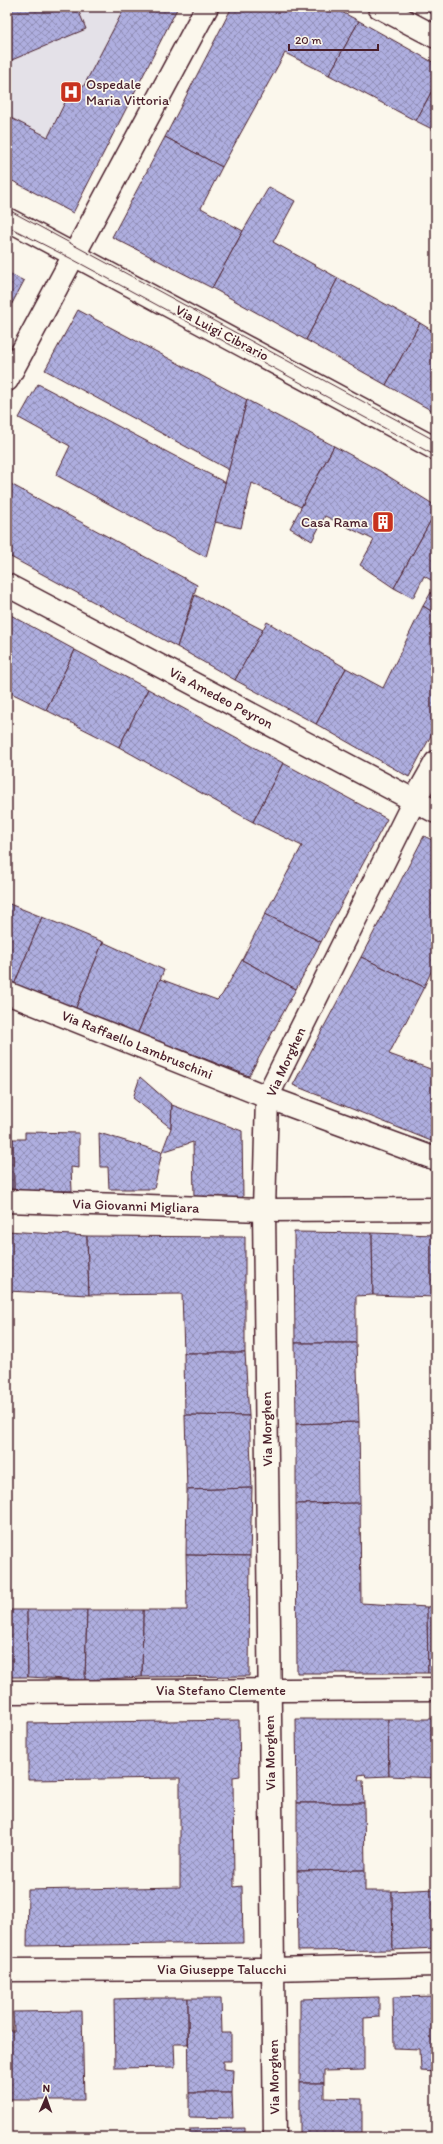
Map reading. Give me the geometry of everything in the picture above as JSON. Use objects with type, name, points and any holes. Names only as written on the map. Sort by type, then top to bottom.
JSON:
[{"type":"street","points":[[7,380],[207,7]]},
{"type":"street","points":[[379,7],[436,37]]},
{"type":"street","name":"Via Luigi Cibrario","points":[[7,219],[436,449]]},
{"type":"street","name":"Via Amedeo Peyron","points":[[7,585],[436,812]]},
{"type":"street","name":"Via Morghen","points":[[275,2137],[264,1210],[267,1097],[414,801],[436,762]]},
{"type":"street","name":"Via Raffaello Lambruschini","points":[[7,993],[267,1097],[436,1159]]},
{"type":"street","name":"Via Giovanni Migliara","points":[[7,1201],[264,1210],[436,1209]]},
{"type":"street","name":"Via Stefano Clemente","points":[[7,1692],[436,1690]]},
{"type":"street","name":"Via Giuseppe Talucchi","points":[[7,1970],[272,1969],[436,1965]]},
{"type":"shaded area","name":"Ospedale Maria Vittoria","points":[[7,7],[178,7],[73,213],[7,178]]},
{"type":"building","points":[[7,7],[77,7],[86,29],[7,62]]},
{"type":"building","points":[[125,7],[178,7],[73,213],[7,178],[7,116],[48,137],[71,90],[79,95]]},
{"type":"building","points":[[232,7],[332,7],[359,21],[329,75],[285,53],[222,167],[165,137]]},
{"type":"building","points":[[419,7],[436,7],[436,16]]},
{"type":"building","points":[[359,21],[436,64],[436,83],[416,121],[329,75]]},
{"type":"building","points":[[436,83],[436,131],[416,121]]},
{"type":"building","points":[[165,137],[222,167],[201,208],[243,231],[212,288],[112,237]]},
{"type":"building","points":[[269,187],[295,201],[273,242],[338,278],[306,340],[212,288]]},
{"type":"building","points":[[7,272],[24,281],[7,313]]},
{"type":"building","points":[[338,278],[420,323],[386,385],[306,340]]},
{"type":"building","points":[[78,310],[247,400],[229,470],[45,370]]},
{"type":"building","points":[[420,323],[436,333],[436,413],[386,385]]},
{"type":"building","points":[[38,384],[226,483],[206,557],[56,475],[70,446],[19,418]]},
{"type":"building","name":"Casa Rama","points":[[247,400],[334,446],[301,507],[252,483],[241,528],[215,522]]},
{"type":"building","name":"Casa Rama","points":[[334,446],[380,471],[436,506],[436,511],[394,588],[360,565],[374,540],[325,516],[312,541],[290,528]]},
{"type":"building","points":[[7,482],[197,585],[177,647],[7,555]]},
{"type":"building","points":[[436,511],[436,583],[424,576],[413,598],[394,588]]},
{"type":"building","points":[[436,584],[436,614],[423,606]]},
{"type":"building","points":[[195,595],[263,630],[235,680],[177,647]]},
{"type":"building","points":[[423,606],[436,614],[436,726],[409,777],[316,724],[346,668],[383,688]]},
{"type":"building","points":[[7,613],[75,650],[46,710],[7,691]]},
{"type":"building","points":[[267,622],[346,668],[316,724],[235,680]]},
{"type":"building","points":[[75,650],[148,689],[119,747],[46,710]]},
{"type":"building","points":[[148,689],[283,763],[253,822],[119,747]]},
{"type":"building","points":[[283,763],[387,819],[321,942],[265,914],[302,846],[253,822]]},
{"type":"building","points":[[424,836],[436,842],[436,961],[424,987],[361,957]]},
{"type":"building","points":[[7,903],[42,917],[14,985],[7,982]]},
{"type":"building","points":[[265,914],[321,942],[296,989],[242,960]]},
{"type":"building","points":[[42,917],[103,942],[75,1010],[14,985]]},
{"type":"building","points":[[103,942],[164,970],[137,1035],[75,1010]]},
{"type":"building","points":[[361,957],[424,987],[389,1054],[436,1071],[436,1143],[293,1085]]},
{"type":"building","points":[[242,960],[296,989],[249,1076],[177,1048],[137,1035],[160,979],[217,1000],[222,995]]},
{"type":"building","points":[[140,1077],[172,1105],[171,1128],[133,1098]]},
{"type":"building","points":[[172,1105],[242,1131],[243,1198],[194,1198],[193,1142],[162,1152],[171,1128]]},
{"type":"building","points":[[25,1132],[79,1133],[79,1168],[71,1167],[72,1191],[14,1191],[13,1139],[25,1139]]},
{"type":"building","points":[[7,1133],[13,1139],[14,1191],[7,1190]]},
{"type":"building","points":[[99,1133],[162,1152],[154,1189],[109,1189],[108,1167],[100,1167]]},
{"type":"building","points":[[7,1231],[87,1236],[89,1295],[7,1291]]},
{"type":"building","points":[[294,1232],[372,1233],[373,1295],[356,1296],[356,1343],[295,1343]]},
{"type":"building","points":[[372,1233],[436,1235],[436,1297],[373,1295]]},
{"type":"building","points":[[87,1236],[245,1237],[245,1353],[184,1353],[182,1294],[89,1295]]},
{"type":"building","points":[[295,1343],[356,1343],[359,1422],[296,1424]]},
{"type":"building","points":[[184,1353],[245,1353],[249,1416],[185,1415]]},
{"type":"building","points":[[185,1415],[249,1416],[252,1488],[187,1490]]},
{"type":"building","points":[[359,1422],[360,1503],[296,1504],[296,1424]]},
{"type":"building","points":[[252,1488],[250,1556],[186,1555],[187,1490]]},
{"type":"building","points":[[360,1503],[361,1603],[427,1607],[428,1673],[297,1673],[296,1504]]},
{"type":"building","points":[[186,1555],[250,1556],[249,1676],[142,1677],[143,1610],[187,1610]]},
{"type":"building","points":[[436,1606],[436,1673],[428,1673],[427,1607]]},
{"type":"building","points":[[7,1610],[27,1610],[28,1677],[7,1677]]},
{"type":"building","points":[[27,1610],[87,1610],[85,1680],[28,1677]]},
{"type":"building","points":[[87,1610],[143,1610],[142,1677],[85,1680]]},
{"type":"building","points":[[296,1719],[388,1719],[389,1776],[366,1777],[365,1774],[359,1775],[358,1780],[363,1780],[364,1803],[297,1803]]},
{"type":"building","points":[[388,1719],[436,1719],[436,1778],[389,1776]]},
{"type":"building","points":[[239,1720],[240,1776],[233,1777],[234,1887],[242,1886],[243,1943],[27,1946],[28,1890],[180,1887],[180,1778],[28,1780],[28,1723]]},
{"type":"building","points":[[297,1803],[364,1803],[365,1870],[297,1871]]},
{"type":"building","points":[[365,1870],[365,1891],[392,1891],[393,1950],[298,1951],[297,1871]]},
{"type":"building","points":[[436,1889],[436,1948],[393,1950],[392,1891]]},
{"type":"building","points":[[436,1996],[436,2072],[421,2071],[420,2049],[394,2048],[393,1997]]},
{"type":"building","points":[[379,1997],[379,2017],[364,2018],[364,2070],[324,2071],[324,2083],[300,2083],[300,1999]]},
{"type":"building","points":[[188,1998],[188,2044],[174,2044],[175,2067],[115,2068],[114,1999]]},
{"type":"building","points":[[188,1998],[221,1998],[222,2033],[231,2033],[231,2061],[223,2061],[223,2069],[233,2070],[232,2093],[189,2093]]},
{"type":"building","points":[[82,2011],[84,2100],[7,2100],[7,2031],[14,2031],[13,2012]]},
{"type":"building","points":[[300,2083],[324,2083],[324,2098],[362,2099],[362,2137],[300,2137]]},
{"type":"building","points":[[189,2093],[232,2093],[233,2118],[189,2117]]},
{"type":"building","points":[[245,2128],[245,2137],[190,2137],[190,2129]]},
{"type":"tram line","points":[[7,209],[436,441]]},
{"type":"tram line","points":[[7,226],[72,259],[436,456]]},
{"type":"place","name":"Ospedale Maria Vittoria","points":[[71,92]]},
{"type":"place","name":"Casa Rama","points":[[383,522]]}]
